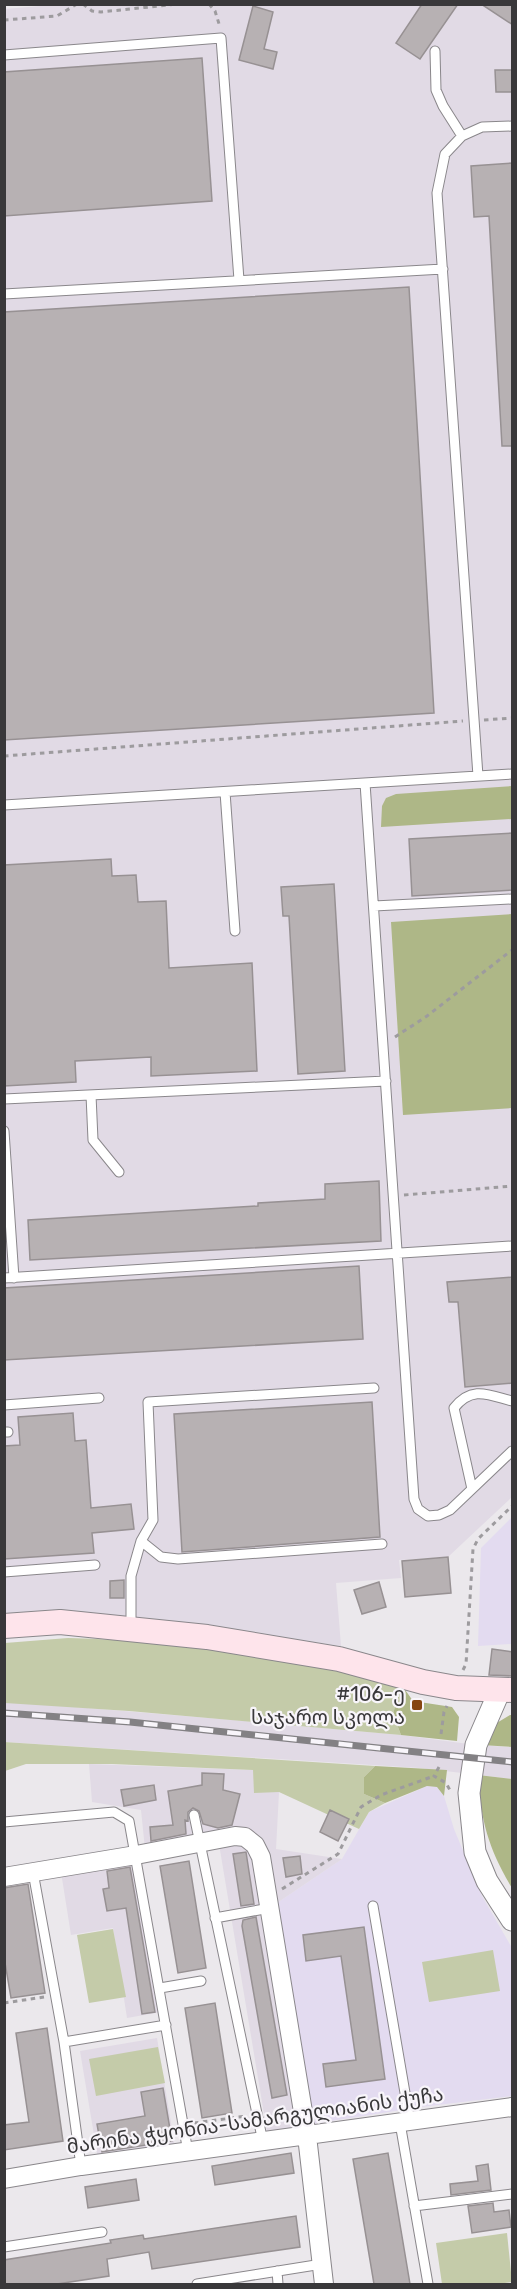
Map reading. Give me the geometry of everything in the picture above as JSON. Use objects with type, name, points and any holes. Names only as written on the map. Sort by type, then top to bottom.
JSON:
[{"type":"main road","points":[[4,1626],[60,1622],[207,1637],[339,1659],[423,1682],[456,1688],[506,1690]]},
{"type":"street","points":[[506,1690],[476,1745],[469,1793],[475,1852],[487,1881],[513,1920]]},
{"type":"street","points":[[4,1877],[235,1836],[244,1838],[255,1845],[261,1857],[308,2136],[324,2284]]},
{"type":"street","name":"მარინა ჭყონია-სამარგულიანის ქუჩა","points":[[4,2179],[81,2166],[513,2107]]},
{"type":"lane","points":[[4,55],[221,38],[239,280]]},
{"type":"lane","points":[[435,51],[436,90],[462,136]]},
{"type":"lane","points":[[478,776],[437,193],[445,154],[462,136],[482,127],[513,126]]},
{"type":"lane","points":[[4,294],[443,269]]},
{"type":"lane","points":[[4,805],[513,774]]},
{"type":"lane","points":[[365,783],[414,1499],[418,1509],[428,1516],[439,1515],[450,1510],[513,1451]]},
{"type":"lane","points":[[225,792],[235,931]]},
{"type":"lane","points":[[374,906],[513,899]]},
{"type":"lane","points":[[4,1099],[386,1081]]},
{"type":"lane","points":[[91,1095],[93,1140],[119,1172]]},
{"type":"lane","points":[[4,1131],[9,1278],[513,1246]]},
{"type":"lane","points":[[131,1629],[131,1576],[141,1541],[153,1520],[148,1402],[374,1388]]},
{"type":"lane","points":[[472,1489],[454,1407],[461,1399],[473,1393],[513,1401]]},
{"type":"lane","points":[[4,1405],[99,1398]]},
{"type":"lane","points":[[141,1541],[161,1557],[178,1559],[382,1544]]},
{"type":"lane","points":[[4,1572],[95,1565]]},
{"type":"lane","points":[[4,1822],[114,1812],[129,1821],[188,2152]]},
{"type":"lane","points":[[194,1815],[263,2142]]},
{"type":"lane","points":[[33,1872],[64,2042],[81,2166]]},
{"type":"lane","points":[[215,1918],[269,1903]]},
{"type":"lane","points":[[373,1906],[405,2122],[414,2206],[428,2284]]},
{"type":"lane","points":[[160,1988],[201,1981]]},
{"type":"lane","points":[[64,2042],[166,2025]]},
{"type":"lane","points":[[414,2206],[513,2194]]},
{"type":"lane","points":[[4,2247],[102,2232]]},
{"type":"lane","points":[[197,2284],[322,2264]]},
{"type":"lane","points":[[277,2271],[278,2284]]},
{"type":"path","points":[[4,20],[57,16],[77,4]]},
{"type":"path","points":[[83,4],[92,11],[101,12],[178,4]]},
{"type":"path","points":[[209,4],[215,11],[221,38]]},
{"type":"path","points":[[4,756],[513,718]]},
{"type":"path","points":[[383,1045],[427,1016],[513,950]]},
{"type":"path","points":[[393,1196],[513,1186]]},
{"type":"path","points":[[441,1734],[444,1712],[466,1664],[473,1549],[478,1539],[513,1506]]},
{"type":"path","points":[[269,1903],[338,1854],[361,1807],[381,1795],[434,1776]]},
{"type":"path","points":[[4,2003],[55,1995]]},
{"type":"path","points":[[183,2125],[257,2114]]},
{"type":"shaded area","points":[[65,4],[512,5],[512,1497],[448,1557],[399,1560],[401,1578],[336,1583],[341,1646],[200,1626],[5,1619],[4,9]]},
{"type":"shaded area","points":[[512,1517],[512,1644],[478,1646],[481,1548]]},
{"type":"shaded area","points":[[4,1703],[233,1720],[512,1747],[512,1779],[420,1768],[5,1742]]},
{"type":"shaded area","points":[[89,1764],[253,1770],[279,1792],[276,1849],[342,1859],[277,1903],[269,1855],[260,1836],[249,1831],[145,1849],[141,1810],[92,1802]]},
{"type":"shaded area","points":[[427,1786],[437,1787],[444,1796],[454,1829],[482,1896],[512,1948],[512,2096],[311,2124],[277,1903],[342,1859],[369,1812]]},
{"type":"shaded area","points":[[219,1844],[248,1848],[254,1853],[300,2127],[267,2132]]},
{"type":"shaded area","points":[[135,1859],[161,2012],[127,2018],[113,1928],[71,1935],[61,1872]]},
{"type":"shaded area","points":[[157,2038],[175,2147],[98,2159],[80,2051]]},
{"type":"green space","points":[[512,786],[512,819],[381,827],[382,806],[386,798],[396,794]]},
{"type":"green space","points":[[512,914],[512,1108],[403,1115],[391,922]]},
{"type":"green space","points":[[68,1638],[152,1643],[236,1652],[319,1666],[401,1684],[393,1714],[401,1735],[129,1711],[5,1703],[5,1643]]},
{"type":"green space","points":[[401,1684],[413,1701],[452,1707],[459,1717],[457,1741],[401,1735],[393,1714]]},
{"type":"green space","points":[[512,1715],[512,1747],[481,1745],[495,1724]]},
{"type":"green space","points":[[4,1742],[375,1766],[364,1777],[364,1794],[385,1803],[369,1812],[359,1829],[279,1792],[254,1793],[253,1770],[112,1764],[26,1764],[5,1771]]},
{"type":"green space","points":[[375,1766],[447,1770],[444,1796],[437,1787],[427,1786],[385,1803],[364,1794],[364,1777]]},
{"type":"green space","points":[[478,1775],[512,1779],[512,1888],[497,1860],[487,1834]]},
{"type":"green space","points":[[113,1929],[126,1997],[89,2003],[77,1935]]},
{"type":"green space","points":[[493,1950],[500,1991],[429,2002],[422,1962]]},
{"type":"green space","points":[[158,2047],[165,2083],[96,2096],[89,2059]]},
{"type":"green space","points":[[507,2233],[512,2282],[442,2284],[436,2243]]},
{"type":"building","points":[[422,4],[458,4],[420,59],[396,43]]},
{"type":"building","points":[[481,4],[513,4],[513,25]]},
{"type":"building","points":[[253,6],[273,12],[264,49],[277,52],[273,69],[239,60]]},
{"type":"building","points":[[202,58],[212,201],[4,216],[4,72]]},
{"type":"building","points":[[495,70],[513,70],[513,92],[496,92]]},
{"type":"building","points":[[513,163],[513,446],[502,446],[489,216],[474,217],[471,166]]},
{"type":"building","points":[[409,287],[434,713],[4,740],[4,312]]},
{"type":"building","points":[[513,833],[513,890],[412,896],[409,839]]},
{"type":"building","points":[[111,859],[112,876],[136,875],[138,902],[166,901],[169,968],[252,963],[257,1071],[151,1076],[151,1057],[75,1061],[76,1082],[4,1086],[4,865]]},
{"type":"building","points":[[334,884],[345,1071],[298,1074],[289,916],[283,916],[281,887]]},
{"type":"building","points":[[379,1181],[381,1241],[30,1260],[28,1220],[258,1206],[258,1203],[325,1199],[325,1184]]},
{"type":"building","points":[[359,1266],[363,1339],[4,1360],[4,1288]]},
{"type":"building","points":[[513,1277],[513,1383],[465,1387],[458,1302],[449,1302],[447,1282]]},
{"type":"building","points":[[372,1402],[380,1537],[182,1552],[174,1414]]},
{"type":"building","points":[[73,1413],[75,1441],[86,1440],[91,1508],[131,1504],[134,1529],[92,1533],[94,1553],[4,1559],[4,1446],[20,1445],[18,1417]]},
{"type":"building","points":[[448,1557],[451,1593],[405,1597],[402,1561]]},
{"type":"building","points":[[124,1580],[124,1598],[110,1598],[110,1581]]},
{"type":"building","points":[[379,1582],[386,1607],[362,1614],[354,1590]]},
{"type":"building","points":[[492,1649],[513,1652],[513,1676],[489,1675]]},
{"type":"building","points":[[202,1773],[224,1774],[223,1790],[240,1794],[232,1825],[218,1828],[203,1824],[199,1811],[193,1808],[188,1812],[188,1821],[185,1820],[186,1834],[151,1841],[150,1827],[173,1825],[168,1791],[202,1785]]},
{"type":"building","points":[[154,1785],[156,1800],[124,1806],[121,1790]]},
{"type":"building","points":[[330,1810],[349,1819],[338,1841],[320,1832]]},
{"type":"building","points":[[246,1852],[254,1904],[241,1906],[233,1854]]},
{"type":"building","points":[[300,1856],[302,1874],[286,1877],[283,1858]]},
{"type":"building","points":[[189,1861],[206,1968],[178,1973],[160,1866]]},
{"type":"building","points":[[130,1867],[155,2012],[142,2014],[126,1908],[107,1911],[103,1889],[109,1888],[107,1871]]},
{"type":"building","points":[[28,1884],[45,1993],[11,1998],[4,1957],[4,1888]]},
{"type":"building","points":[[256,1917],[287,2095],[272,2098],[242,1926],[243,1920]]},
{"type":"building","points":[[364,1927],[385,2079],[326,2087],[323,2064],[356,2060],[341,1956],[306,1961],[303,1935]]},
{"type":"building","points":[[215,2003],[232,2113],[202,2118],[185,2008]]},
{"type":"building","points":[[47,2028],[63,2141],[4,2150],[4,2125],[29,2122],[16,2033]]},
{"type":"building","points":[[163,2088],[172,2141],[102,2152],[97,2124],[145,2116],[141,2092]]},
{"type":"building","points":[[291,2153],[294,2173],[215,2185],[212,2166]]},
{"type":"building","points":[[388,2153],[410,2284],[374,2284],[353,2159]]},
{"type":"building","points":[[488,2164],[491,2190],[451,2195],[450,2184],[478,2181],[476,2166]]},
{"type":"building","points":[[136,2179],[139,2200],[88,2208],[85,2187]]},
{"type":"building","points":[[493,2203],[494,2212],[509,2210],[511,2227],[472,2233],[468,2206]]},
{"type":"building","points":[[296,2216],[300,2247],[152,2269],[149,2252],[107,2259],[109,2276],[57,2284],[4,2284],[4,2260],[111,2243],[110,2240],[143,2235],[144,2239]]},
{"type":"railway","points":[[4,1713],[130,1722],[512,1762]]},
{"type":"place","name":"#106-ე საჯარო სკოლა","points":[[417,1705]]}]
